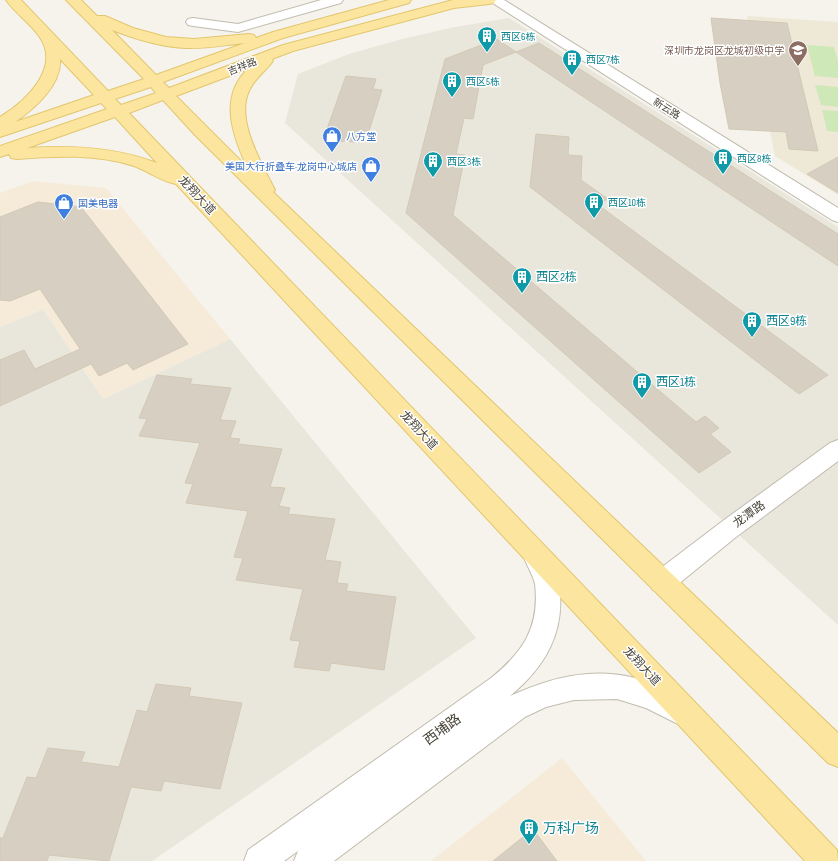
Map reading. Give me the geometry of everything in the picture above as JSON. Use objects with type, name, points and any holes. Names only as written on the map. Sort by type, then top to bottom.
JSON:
[{"type":"main road","name":"龙翔大道","points":[[13,0],[826,861]]},
{"type":"main road","points":[[73,0],[153,80],[201,132],[838,753]]},
{"type":"main road","name":"吉祥路","points":[[0,152],[111,104],[153,80],[278,35],[404,0]]},
{"type":"main road","name":"吉祥路","points":[[0,132],[111,104],[166,94],[210,79],[288,48],[453,4],[489,0]]},
{"type":"main road","points":[[86,13],[117,27],[143,36],[177,43],[198,43],[278,35]]},
{"type":"main road","points":[[0,125],[23,108],[38,93],[48,78],[54,64],[53,50],[48,38],[38,27]]},
{"type":"main road","points":[[269,198],[237,121],[237,99],[246,80],[254,70],[275,54],[288,48]]},
{"type":"main road","points":[[0,157],[42,152],[77,152],[110,156],[141,163],[168,174],[192,189]]},
{"type":"street","points":[[193,22],[238,28],[336,0]]},
{"type":"street","name":"新云路","points":[[495,0],[838,216]]},
{"type":"street","name":"龙潭路","points":[[662,582],[728,530],[838,449]]},
{"type":"street","name":"西埔路","points":[[259,861],[501,687],[521,670],[539,645],[547,614],[547,583],[534,552]]},
{"type":"street","points":[[309,861],[515,708],[542,695],[574,687],[617,686],[652,697],[690,718]]},
{"type":"shaded area","name":"深圳市龙岗区龙城初级中学","points":[[747,16],[838,22],[838,195],[775,156]]},
{"type":"shaded area","points":[[509,18],[838,227],[838,625],[285,123],[298,74],[349,54],[402,39],[455,27]]},
{"type":"shaded area","points":[[33,181],[106,188],[230,339],[103,399],[43,309],[0,327],[0,193]]},
{"type":"shaded area","points":[[43,309],[103,399],[230,339],[476,638],[152,861],[0,861],[0,327]]},
{"type":"shaded area","name":"万科广场","points":[[562,758],[646,861],[431,861]]},
{"type":"green space","points":[[807,45],[834,47],[838,61],[838,78],[815,76]]},
{"type":"green space","points":[[815,85],[838,87],[838,107],[821,105]]},
{"type":"green space","points":[[822,110],[838,111],[838,132],[827,131]]},
{"type":"building","points":[[711,18],[787,23],[818,151],[789,149],[786,132],[729,129],[720,83]]},
{"type":"building","points":[[497,39],[516,52],[483,65],[473,119],[464,118],[456,154],[465,155],[453,215],[696,422],[705,416],[719,428],[710,434],[731,452],[699,473],[406,213],[445,59]]},
{"type":"building","name":"西区8栋","points":[[539,43],[838,234],[838,266],[516,52]]},
{"type":"building","points":[[346,76],[376,79],[373,89],[382,90],[369,131],[359,131],[356,142],[323,140]]},
{"type":"building","points":[[536,134],[569,137],[568,155],[582,156],[581,180],[608,199],[597,204],[828,375],[799,394],[530,187]]},
{"type":"building","points":[[838,157],[838,193],[807,174]]},
{"type":"building","points":[[38,202],[81,207],[188,344],[133,370],[127,363],[99,376],[91,364],[0,406],[0,360],[24,350],[35,369],[80,349],[40,289],[10,301],[0,300],[0,217]]},
{"type":"building","points":[[157,375],[192,379],[190,384],[231,388],[220,420],[236,421],[230,438],[240,439],[238,444],[282,449],[270,487],[285,488],[279,506],[290,508],[288,514],[335,519],[325,560],[341,562],[337,583],[348,584],[346,591],[396,597],[384,670],[331,663],[329,671],[294,667],[300,641],[290,640],[303,589],[236,580],[243,558],[234,557],[248,511],[186,503],[193,484],[185,483],[200,443],[139,436],[147,419],[139,418]]},
{"type":"building","points":[[156,684],[191,688],[189,696],[242,703],[220,789],[164,781],[161,791],[131,787],[109,861],[49,855],[47,861],[0,861],[0,838],[3,838],[27,777],[36,778],[48,748],[85,752],[81,762],[119,767],[137,710],[147,712]]},
{"type":"building","name":"万科广场","points":[[533,829],[557,861],[493,861]]},
{"type":"place","name":"西区6栋","points":[[487,53]]},
{"type":"place","name":"深圳市龙岗区龙城初级中学","points":[[798,67]]},
{"type":"place","name":"西区7栋","points":[[572,76]]},
{"type":"place","name":"西区5栋","points":[[452,98]]},
{"type":"place","name":"八方堂","points":[[332,153]]},
{"type":"place","name":"西区8栋","points":[[723,175]]},
{"type":"place","name":"西区3栋","points":[[433,178]]},
{"type":"place","name":"美国大行折叠车·龙岗中心城店","points":[[371,183]]},
{"type":"place","name":"西区10栋","points":[[594,219]]},
{"type":"place","name":"国美电器","points":[[64,220]]},
{"type":"place","name":"西区2栋","points":[[522,294]]},
{"type":"place","name":"西区9栋","points":[[752,338]]},
{"type":"place","name":"西区1栋","points":[[642,399]]},
{"type":"place","name":"万科广场","points":[[529,845]]}]
